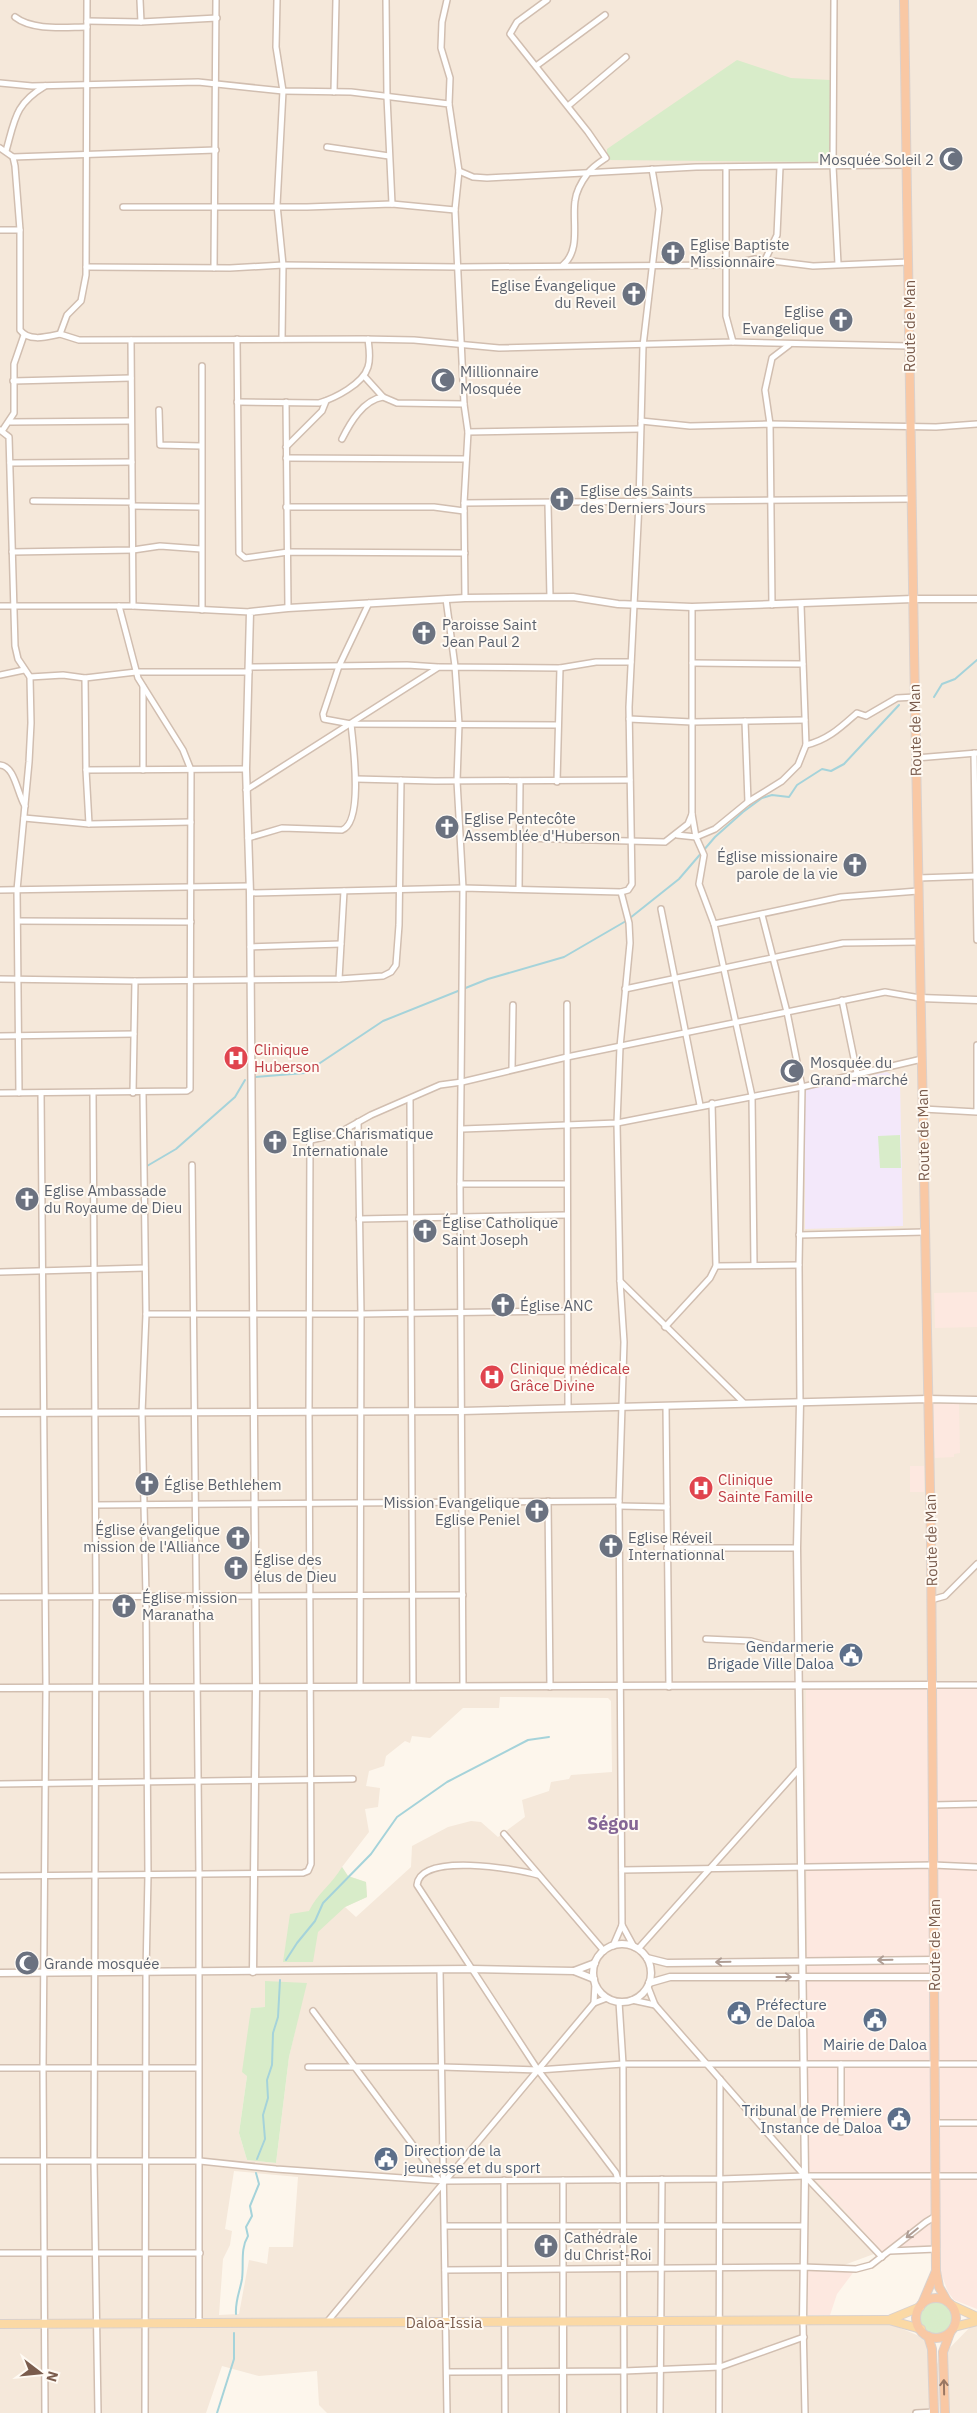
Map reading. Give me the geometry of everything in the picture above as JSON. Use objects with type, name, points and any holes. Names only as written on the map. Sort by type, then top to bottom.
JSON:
[{"type":"highway","name":"Route de Man","points":[[904,0],[914,697],[931,1600],[936,2216],[933,2249],[936,2271]]},
{"type":"highway","points":[[936,2271],[939,2287],[956,2316],[943,2352],[945,2413]]},
{"type":"highway","points":[[934,2413],[932,2349],[928,2336],[921,2329],[917,2316],[936,2271]]},
{"type":"highway","points":[[921,2306],[936,2298],[949,2303]]},
{"type":"highway","points":[[928,2336],[940,2337],[952,2329]]},
{"type":"main road","points":[[949,2303],[977,2317]]},
{"type":"main road","points":[[889,2320],[921,2306]]},
{"type":"main road","name":"Daloa-Issia","points":[[0,2324],[145,2325],[445,2321],[889,2320]]},
{"type":"main road","points":[[889,2320],[921,2329]]},
{"type":"main road","points":[[952,2329],[977,2321]]},
{"type":"street","points":[[60,334],[67,315],[81,301],[86,267],[88,155],[87,0]]},
{"type":"street","points":[[140,0],[141,22]]},
{"type":"street","points":[[214,268],[216,0]]},
{"type":"street","points":[[277,0],[275,17],[276,47],[282,91],[277,205],[283,264],[282,339]]},
{"type":"street","points":[[334,92],[336,0]]},
{"type":"street","points":[[386,0],[387,97],[392,204]]},
{"type":"street","points":[[447,0],[442,22],[442,48],[450,78],[449,104],[459,171],[455,210],[464,404],[468,432],[464,503],[465,598]]},
{"type":"street","points":[[547,0],[517,22],[510,30],[512,38],[568,106],[606,158],[589,171],[575,200],[571,256],[563,265]]},
{"type":"street","points":[[834,0],[833,166],[838,264]]},
{"type":"street","points":[[536,66],[605,15]]},
{"type":"street","points":[[15,17],[28,24],[53,27],[217,18]]},
{"type":"street","points":[[568,106],[626,57]]},
{"type":"street","points":[[0,83],[47,86],[198,82],[282,91],[334,92],[449,104]]},
{"type":"street","points":[[6,151],[16,114],[21,104],[47,86]]},
{"type":"street","points":[[326,147],[389,156]]},
{"type":"street","points":[[0,148],[13,157],[216,150]]},
{"type":"street","points":[[13,157],[20,230],[20,330],[24,335],[31,338],[60,334],[79,340],[368,339],[414,340],[499,348],[643,346],[733,342],[789,345],[909,346]]},
{"type":"street","points":[[459,171],[473,177],[487,178],[589,171],[906,164]]},
{"type":"street","points":[[726,167],[726,316],[733,342]]},
{"type":"street","points":[[765,260],[777,235],[780,167]]},
{"type":"street","points":[[0,890],[191,886],[344,891],[462,888],[621,892],[628,890],[632,884],[629,719],[639,503],[643,346],[650,265],[659,210],[652,169]]},
{"type":"street","points":[[123,207],[277,205],[307,207],[392,204],[455,210]]},
{"type":"street","points":[[0,230],[20,230]]},
{"type":"street","points":[[86,267],[214,268],[283,264],[458,267],[650,265],[727,264],[755,259],[813,266],[909,262]]},
{"type":"street","points":[[19,1093],[17,890],[30,752],[30,677],[24,670],[15,646],[9,437],[1,431],[10,422],[15,405],[14,364],[24,335]]},
{"type":"street","points":[[237,339],[238,553],[245,558],[288,552],[465,553]]},
{"type":"street","points":[[237,402],[319,403],[326,401],[344,391],[364,376],[370,358],[368,339]]},
{"type":"street","points":[[131,340],[133,606]]},
{"type":"street","points":[[772,605],[770,424],[765,390],[769,367],[777,352],[789,345]]},
{"type":"street","points":[[202,366],[200,446],[202,610]]},
{"type":"street","points":[[364,376],[383,397],[401,404],[464,404]]},
{"type":"street","points":[[13,381],[131,378]]},
{"type":"street","points":[[342,439],[352,419],[374,400],[383,397]]},
{"type":"street","points":[[286,447],[322,411],[326,401]]},
{"type":"street","points":[[286,402],[288,608]]},
{"type":"street","points":[[159,410],[160,445],[163,447],[200,446]]},
{"type":"street","points":[[10,422],[131,421]]},
{"type":"street","points":[[640,421],[690,426],[770,424],[960,427],[977,424]]},
{"type":"street","points":[[468,432],[640,429]]},
{"type":"street","points":[[286,458],[466,459]]},
{"type":"street","points":[[10,462],[132,462]]},
{"type":"street","points":[[464,503],[548,504],[912,499]]},
{"type":"street","points":[[33,501],[201,507]]},
{"type":"street","points":[[548,504],[550,597]]},
{"type":"street","points":[[286,507],[434,507],[464,511]]},
{"type":"street","points":[[12,552],[133,550],[160,546],[201,549]]},
{"type":"street","points":[[0,606],[133,606],[250,612],[288,608],[465,598],[550,597],[692,608],[913,599],[977,599]]},
{"type":"street","points":[[446,599],[455,666],[459,724],[457,781],[462,888],[460,1012],[462,1129],[460,1184],[463,1686]]},
{"type":"street","points":[[369,603],[339,666],[322,717],[351,724],[558,725]]},
{"type":"street","points":[[677,835],[696,837],[715,829],[748,802],[770,790],[798,765],[806,745],[801,604]]},
{"type":"street","points":[[0,1093],[143,1093],[187,1091],[190,1089],[192,980],[191,770],[183,750],[143,687],[136,672],[118,606]]},
{"type":"street","points":[[692,608],[692,814],[696,837],[704,855],[700,884],[714,924],[752,1096],[754,1265]]},
{"type":"street","points":[[250,612],[246,790],[250,889],[253,1503],[256,1687],[253,1972]]},
{"type":"street","points":[[30,677],[63,675],[85,678],[136,672],[339,666],[560,668],[596,662],[631,662]]},
{"type":"street","points":[[692,663],[804,664]]},
{"type":"street","points":[[246,790],[439,667]]},
{"type":"street","points":[[556,782],[560,668]]},
{"type":"street","points":[[0,675],[24,670]]},
{"type":"street","points":[[85,678],[86,770],[89,824]]},
{"type":"street","points":[[143,687],[143,770]]},
{"type":"street","points":[[806,745],[818,742],[834,733],[857,713],[866,716],[897,698],[914,697]]},
{"type":"street","points":[[629,719],[692,722],[805,720]]},
{"type":"street","points":[[745,721],[748,802]]},
{"type":"street","points":[[248,838],[282,828],[342,830],[348,828],[352,822],[356,779],[351,724]]},
{"type":"street","points":[[916,758],[976,753],[977,940]]},
{"type":"street","points":[[0,765],[11,769],[16,790],[25,807]]},
{"type":"street","points":[[86,770],[246,769]]},
{"type":"street","points":[[356,779],[556,782],[630,780]]},
{"type":"street","points":[[0,979],[135,981],[339,979],[383,976],[391,972],[396,965],[401,780]]},
{"type":"street","points":[[519,889],[520,781]]},
{"type":"street","points":[[520,838],[665,842],[677,835],[688,824],[692,814]]},
{"type":"street","points":[[24,818],[89,824],[190,822]]},
{"type":"street","points":[[918,878],[976,876]]},
{"type":"street","points":[[339,979],[344,891]]},
{"type":"street","points":[[714,924],[841,897],[918,891]]},
{"type":"street","points":[[613,1946],[622,1925],[619,1504],[624,1334],[620,1281],[617,1123],[620,1047],[630,943],[629,923],[621,892]]},
{"type":"street","points":[[660,909],[700,1105]]},
{"type":"street","points":[[762,915],[787,1012],[802,1087],[798,1265],[800,1403],[797,1548],[798,1770],[802,1869],[805,2176],[803,2267],[805,2413]]},
{"type":"street","points":[[18,921],[191,922]]},
{"type":"street","points":[[625,989],[843,943],[919,942]]},
{"type":"street","points":[[250,947],[341,944]]},
{"type":"street","points":[[133,1093],[135,981]]},
{"type":"street","points":[[0,1876],[308,1872],[312,1855],[309,1412],[310,1143],[314,1138],[337,1134],[358,1122],[440,1085],[462,1082],[567,1057],[891,991],[920,998],[977,1000]]},
{"type":"street","points":[[842,1000],[858,1073]]},
{"type":"street","points":[[567,1004],[566,1215],[568,1408]]},
{"type":"street","points":[[512,1069],[513,1005]]},
{"type":"street","points":[[0,1036],[134,1034]]},
{"type":"street","points":[[922,1109],[977,1112],[977,1045]]},
{"type":"street","points":[[462,1129],[566,1127],[617,1123],[700,1105],[802,1087],[922,1059]]},
{"type":"street","points":[[41,1093],[46,1688],[43,2068],[45,2413]]},
{"type":"street","points":[[93,1093],[96,1505],[94,2253],[98,2413]]},
{"type":"street","points":[[143,1093],[146,1314],[142,1413],[146,1596],[148,1875],[145,2068],[145,2413]]},
{"type":"street","points":[[410,1100],[412,1313],[410,1412],[413,1688]]},
{"type":"street","points":[[665,1327],[710,1278],[716,1266],[712,1103]]},
{"type":"street","points":[[358,1122],[361,1314],[360,1688]]},
{"type":"street","points":[[192,1165],[195,1315],[196,1688],[199,1874],[199,2324]]},
{"type":"street","points":[[460,1184],[566,1184]]},
{"type":"street","points":[[359,1219],[566,1215]]},
{"type":"street","points":[[799,1235],[925,1232]]},
{"type":"street","points":[[716,1266],[798,1265]]},
{"type":"street","points":[[0,1272],[145,1268]]},
{"type":"street","points":[[620,1281],[744,1404]]},
{"type":"street","points":[[146,1314],[361,1314],[567,1311]]},
{"type":"street","points":[[0,1413],[410,1412],[800,1403],[928,1398],[977,1400]]},
{"type":"street","points":[[666,1406],[669,1687]]},
{"type":"street","points":[[96,1505],[548,1501],[667,1507]]},
{"type":"street","points":[[548,1501],[550,1687]]},
{"type":"street","points":[[667,1548],[797,1548]]},
{"type":"street","points":[[931,1600],[945,1596],[966,1578],[977,1564]]},
{"type":"street","points":[[0,1597],[310,1594],[462,1595]]},
{"type":"street","points":[[706,1639],[751,1641],[765,1646],[798,1650]]},
{"type":"street","points":[[0,1688],[669,1687],[977,1684]]},
{"type":"street","points":[[636,1948],[798,1770]]},
{"type":"street","points":[[0,1784],[353,1779]]},
{"type":"street","points":[[933,1805],[977,1804]]},
{"type":"street","points":[[504,1834],[604,1951]]},
{"type":"street","points":[[538,1875],[504,1869],[443,1865],[426,1871],[417,1880],[418,1891],[538,2070],[616,2173],[618,2180]]},
{"type":"street","points":[[622,1870],[977,1866]]},
{"type":"street","points":[[622,1925],[636,1948],[647,1958],[667,1964],[934,1960]]},
{"type":"street","points":[[0,1973],[198,1973],[471,1969],[574,1971],[596,1962],[604,1951],[613,1946],[624,1944],[636,1948]]},
{"type":"street","points":[[574,1971],[595,1981],[607,1998],[619,2002],[632,2000],[641,1995],[648,1985],[651,1975],[647,1958]]},
{"type":"street","points":[[594,2003],[596,1962]]},
{"type":"street","points":[[440,1970],[447,2413]]},
{"type":"street","points":[[648,1985],[670,1977],[934,1976]]},
{"type":"street","points":[[648,1985],[655,2005],[805,2176],[882,2257]]},
{"type":"street","points":[[327,2323],[442,2181],[594,2003],[607,1998]]},
{"type":"street","points":[[632,2000],[655,2005]]},
{"type":"street","points":[[619,2002],[623,2064],[624,2413]]},
{"type":"street","points":[[313,2010],[442,2181]]},
{"type":"street","points":[[308,2067],[442,2067],[538,2070],[623,2064],[977,2064]]},
{"type":"street","points":[[841,2064],[841,2132]]},
{"type":"street","points":[[0,2068],[198,2068]]},
{"type":"street","points":[[720,2079],[720,2413]]},
{"type":"street","points":[[935,2123],[977,2123]]},
{"type":"street","points":[[0,2161],[200,2161],[276,2169],[442,2181],[720,2179],[805,2176],[977,2176]]},
{"type":"street","points":[[660,2413],[662,2179]]},
{"type":"street","points":[[504,2180],[505,2413]]},
{"type":"street","points":[[563,2180],[563,2413]]},
{"type":"street","points":[[445,2270],[803,2267],[856,2269],[872,2265],[936,2216]]},
{"type":"street","points":[[445,2226],[804,2226]]},
{"type":"street","points":[[890,2251],[933,2249]]},
{"type":"street","points":[[0,2253],[200,2253]]},
{"type":"street","points":[[447,2372],[624,2371],[720,2367],[804,2337]]},
{"type":"street","points":[[916,2413],[934,2413]]},
{"type":"shaded area","points":[[0,0],[977,0],[977,1689],[808,2171],[882,2251],[836,2268],[804,2267],[804,2321],[881,2320],[924,2338],[938,2364],[938,2360],[977,2320],[977,2413],[327,2413],[319,2405],[317,2371],[259,2376],[222,2366],[206,2413],[0,2413]],"holes":[[[500,1697],[608,1698],[611,1701],[612,1772],[571,1775],[569,1779],[551,1782],[549,1791],[522,1800],[525,1817],[498,1837],[481,1822],[471,1821],[448,1827],[412,1846],[411,1867],[356,1917],[345,1907],[367,1897],[366,1882],[348,1876],[342,1867],[369,1832],[365,1809],[378,1807],[380,1788],[366,1786],[369,1771],[384,1766],[386,1756],[405,1741],[410,1743],[412,1736],[430,1738],[463,1708],[499,1708]],[[306,1983],[289,2057],[276,2163],[247,2160],[239,2133],[247,2076],[251,2008],[265,2007]],[[234,2171],[298,2177],[293,2247],[269,2247],[267,2264],[249,2260],[239,2314],[219,2315],[223,2259],[230,2245],[232,2231],[225,2229]]]},
{"type":"shaded area","points":[[887,1072],[900,1081],[903,1226],[805,1229],[805,1090]]},
{"type":"shaded area","points":[[977,1292],[977,1327],[935,1328],[934,1293]]},
{"type":"shaded area","points":[[959,1403],[960,1453],[954,1454],[954,1457],[935,1458],[933,1404]]},
{"type":"shaded area","points":[[910,1466],[924,1466],[924,1492],[910,1492]]},
{"type":"shaded area","points":[[806,1688],[977,1688],[977,2309],[954,2300],[948,2292],[941,2273],[941,2248],[882,2251],[808,2171]]},
{"type":"shaded area","points":[[808,2270],[855,2270],[837,2294],[830,2315],[808,2315]]},
{"type":"green space","points":[[737,60],[791,78],[830,80],[830,162],[607,160],[607,149]]},
{"type":"green space","points":[[900,1135],[901,1168],[880,1168],[878,1136]]},
{"type":"green space","points":[[342,1867],[348,1876],[366,1882],[367,1897],[345,1907],[318,1932],[313,1962],[283,1962],[290,1914],[309,1911],[316,1899]]},
{"type":"green space","points":[[265,1981],[307,1983],[289,2057],[276,2163],[247,2160],[239,2133],[247,2076],[242,2072],[251,2008],[265,2007]]},
{"type":"green space","points":[[936,2302],[942,2303],[947,2307],[951,2312],[951,2324],[947,2329],[942,2333],[936,2334],[930,2333],[925,2329],[921,2324],[920,2318],[921,2312],[925,2307],[930,2303]]},
{"type":"waterway","points":[[934,697],[942,684],[955,679],[977,660]]},
{"type":"waterway","points":[[630,918],[679,879],[715,837],[743,812],[762,798],[772,795],[789,797],[797,785],[822,769],[831,771],[844,764],[899,705]]},
{"type":"waterway","points":[[255,1077],[305,1073],[383,1021],[488,979],[564,957],[626,921]]},
{"type":"waterway","points":[[147,1166],[176,1149],[235,1097],[245,1080]]},
{"type":"waterway","points":[[286,1960],[315,1921],[323,1903],[371,1854],[397,1817],[447,1782],[528,1740],[549,1737]]},
{"type":"waterway","points":[[257,2159],[265,2139],[263,2115],[268,2098],[267,2080],[272,2065],[273,2033],[278,2017],[280,1980]]},
{"type":"waterway","points":[[236,2314],[242,2279],[243,2251],[248,2236],[246,2227],[252,2216],[250,2206],[259,2184],[256,2173]]},
{"type":"waterway","points":[[217,2413],[234,2359],[234,2333]]},
{"type":"place","name":"Mosquée Soleil 2","points":[[951,159]]},
{"type":"place","name":"Eglise Baptiste Missionnaire","points":[[673,253]]},
{"type":"place","name":"Eglise Évangelique du Reveil","points":[[634,294]]},
{"type":"place","name":"Eglise Evangelique","points":[[841,320]]},
{"type":"place","name":"Millionnaire Mosquée","points":[[443,380]]},
{"type":"place","name":"Eglise des Saints des Derniers Jours","points":[[562,499]]},
{"type":"place","name":"Paroisse Saint Jean Paul 2","points":[[424,633]]},
{"type":"place","name":"Eglise Pentecôte Assemblée d'Huberson","points":[[447,827]]},
{"type":"place","name":"Église missionaire parole de la vie","points":[[855,865]]},
{"type":"place","name":"Clinique Huberson","points":[[236,1058]]},
{"type":"place","name":"Mosquée du Grand-marché","points":[[792,1071]]},
{"type":"place","name":"Eglise Charismatique Internationale","points":[[275,1142]]},
{"type":"place","name":"Eglise Ambassade du Royaume de Dieu","points":[[27,1199]]},
{"type":"place","name":"Église Catholique Saint Joseph","points":[[425,1231]]},
{"type":"place","name":"Église ANC","points":[[503,1305]]},
{"type":"place","name":"Clinique médicale Grâce Divine","points":[[492,1377]]},
{"type":"place","name":"Église Bethlehem","points":[[147,1484]]},
{"type":"place","name":"Clinique Sainte Famille","points":[[701,1488]]},
{"type":"place","name":"Mission Evangelique Eglise Peniel","points":[[537,1511]]},
{"type":"place","name":"Église évangelique mission de l'Alliance","points":[[238,1538]]},
{"type":"place","name":"Eglise Réveil Internationnal","points":[[611,1546]]},
{"type":"place","name":"Église des élus de Dieu","points":[[236,1568]]},
{"type":"place","name":"Église mission Maranatha","points":[[124,1606]]},
{"type":"place","name":"Gendarmerie Brigade Ville Daloa","points":[[851,1655]]},
{"type":"place","name":"Grande mosquée","points":[[27,1963]]},
{"type":"place","name":"Préfecture de Daloa","points":[[739,2013]]},
{"type":"place","name":"Mairie de Daloa","points":[[875,2020]]},
{"type":"place","name":"Tribunal de Premiere Instance de Daloa","points":[[899,2119]]},
{"type":"place","name":"Direction de la jeunesse et du sport","points":[[386,2159]]},
{"type":"place","name":"Cathédrale du Christ-Roi","points":[[546,2246]]},
{"type":"district","name":"Ségou","points":[[613,1823]]}]
